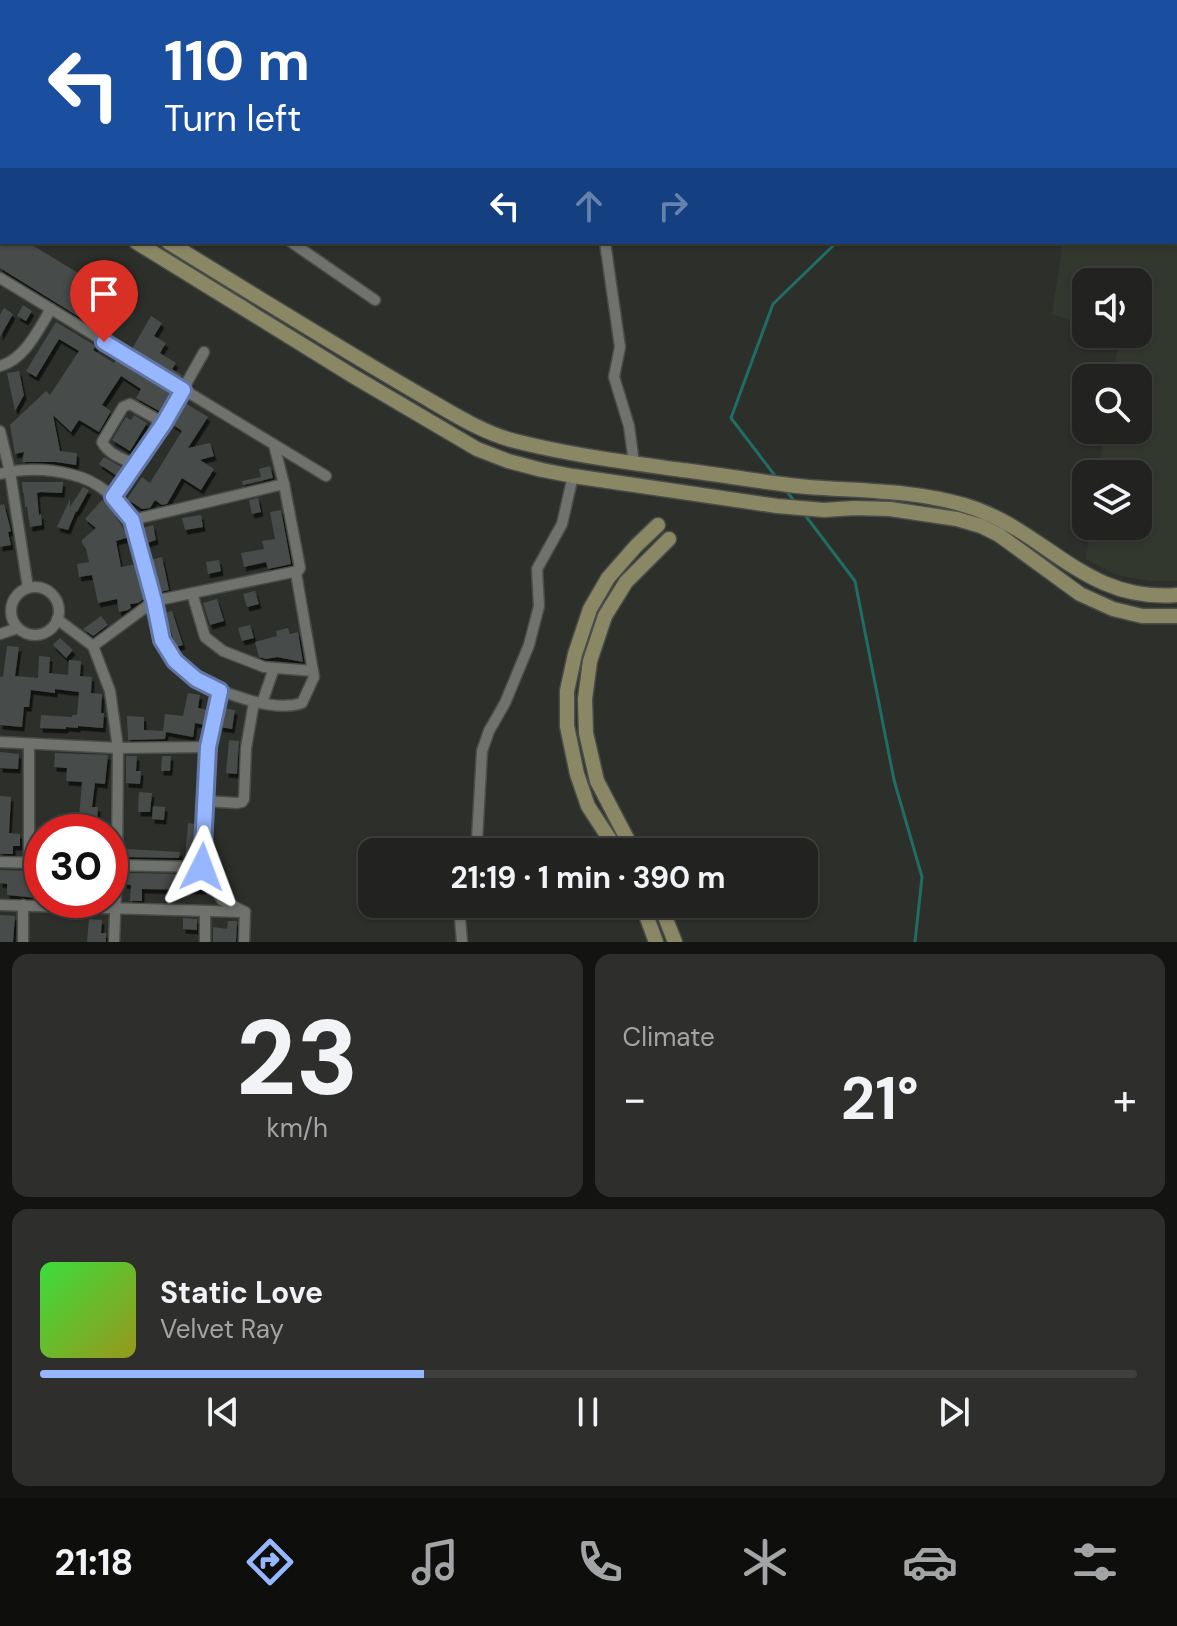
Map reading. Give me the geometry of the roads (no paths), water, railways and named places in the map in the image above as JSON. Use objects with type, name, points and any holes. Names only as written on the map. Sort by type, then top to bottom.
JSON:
[{"type":"street","points":[[139,244],[477,449],[508,461],[573,476],[777,506],[824,510],[890,509],[957,519],[999,535],[1080,594],[1113,609],[1142,616],[1177,616]]},
{"type":"street","points":[[171,244],[452,414],[510,440],[571,454],[634,463],[808,487],[892,492],[960,503],[1006,521],[1087,577],[1118,590],[1146,595],[1177,595]]},
{"type":"street","points":[[294,244],[375,300]]},
{"type":"street","points":[[605,244],[620,347],[614,377],[629,426],[634,463]]},
{"type":"street","points":[[0,278],[326,476]]},
{"type":"street","points":[[0,366],[25,349],[51,309]]},
{"type":"street","points":[[113,497],[164,423],[204,352]]},
{"type":"street","points":[[136,465],[113,454],[102,444],[123,407],[130,404],[164,423]]},
{"type":"street","points":[[0,431],[5,473],[28,588]]},
{"type":"street","points":[[93,646],[154,601],[296,573],[300,568],[274,445]]},
{"type":"street","points":[[5,473],[57,471],[80,476],[113,497],[132,520],[162,640],[175,661],[196,679],[220,691],[291,707],[302,703],[314,677],[296,573]]},
{"type":"street","points":[[477,838],[482,751],[529,645],[539,606],[537,569],[562,524],[573,476]]},
{"type":"street","points":[[132,520],[284,484]]},
{"type":"street","points":[[609,838],[588,806],[577,774],[567,726],[567,691],[590,609],[608,578],[658,525]]},
{"type":"street","points":[[627,838],[597,781],[586,733],[585,699],[590,661],[605,616],[626,582],[669,539]]},
{"type":"street","points":[[1049,571],[1058,557]]},
{"type":"street","points":[[28,588],[45,590],[57,602],[57,619],[45,633],[26,634],[12,620],[13,601],[28,588]]},
{"type":"street","points":[[192,593],[205,637],[223,651],[264,667],[313,671]]},
{"type":"street","points":[[57,619],[93,646],[110,691],[118,748],[116,814]]},
{"type":"street","points":[[0,634],[18,628]]},
{"type":"street","points":[[205,801],[237,803],[244,799],[246,748],[258,702],[274,668]]},
{"type":"street","points":[[220,691],[208,747],[202,867],[222,900],[245,912]]},
{"type":"street","points":[[0,742],[118,748],[208,747]]},
{"type":"street","points":[[29,744],[29,814]]},
{"type":"street","points":[[0,862],[24,863]]},
{"type":"street","points":[[128,865],[202,867]]},
{"type":"street","points":[[0,905],[23,905],[23,942]]},
{"type":"street","points":[[128,909],[245,912]]},
{"type":"street","points":[[205,911],[205,942]]},
{"type":"street","points":[[244,942],[245,912]]},
{"type":"street","points":[[114,942],[115,918]]},
{"type":"street","points":[[460,918],[462,942]]},
{"type":"street","points":[[647,918],[656,942]]},
{"type":"street","points":[[666,918],[675,942]]},
{"type":"waterway","points":[[776,477],[731,418],[773,304],[835,244]]},
{"type":"waterway","points":[[785,489],[795,502]]},
{"type":"waterway","points":[[805,515],[855,581],[894,780],[922,877],[915,942]]}]
